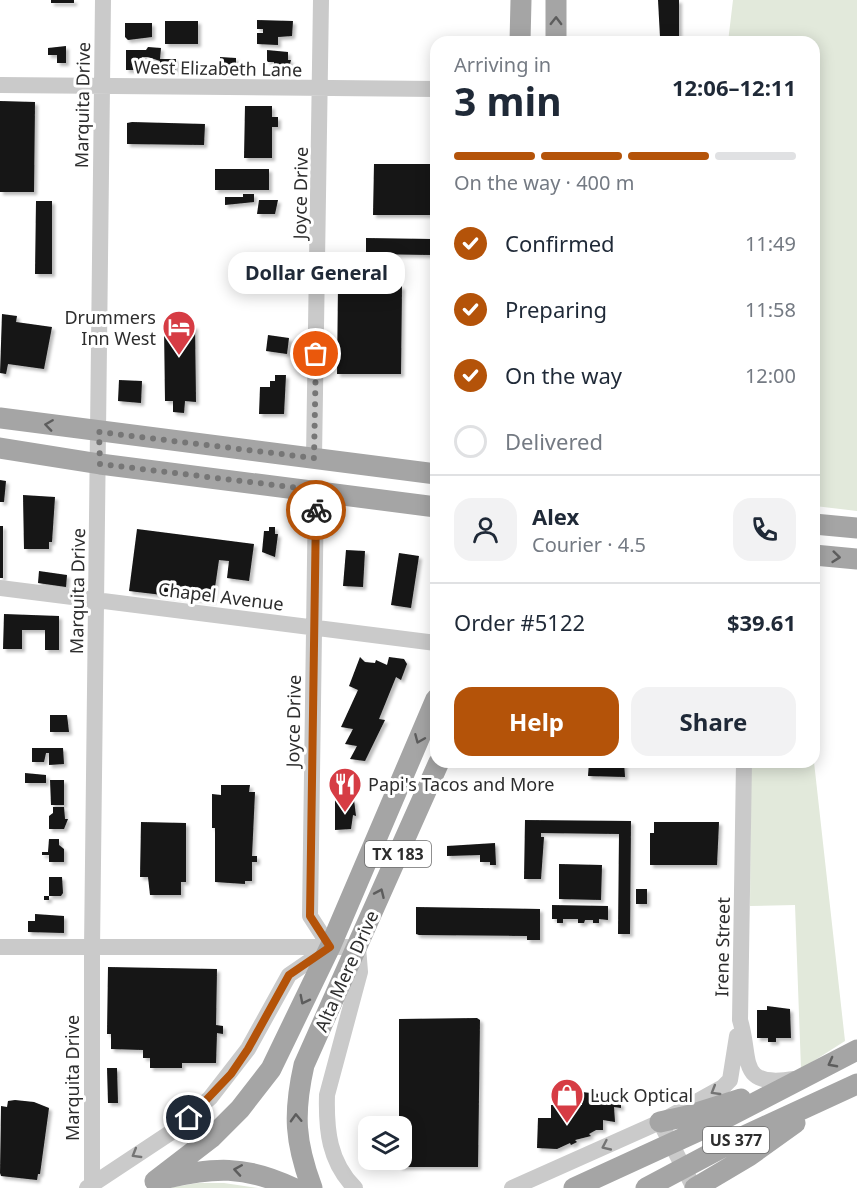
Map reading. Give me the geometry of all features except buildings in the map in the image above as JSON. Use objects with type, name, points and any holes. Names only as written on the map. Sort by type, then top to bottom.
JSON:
[{"type":"main road","points":[[520,36],[521,0]]},
{"type":"main road","points":[[556,0],[556,36]]},
{"type":"main road","points":[[0,418],[430,473]]},
{"type":"main road","points":[[0,448],[100,464],[326,491],[430,506]]},
{"type":"main road","points":[[381,466],[430,468]]},
{"type":"main road","points":[[326,491],[430,513]]},
{"type":"main road","points":[[820,525],[857,528]]},
{"type":"main road","points":[[820,556],[857,559]]},
{"type":"main road","name":"Alta Mere Drive","points":[[149,1184],[211,1138],[240,1109],[271,1069],[330,947],[430,713]]},
{"type":"main road","name":"Alta Mere Drive","points":[[312,1188],[300,1156],[296,1132],[295,1107],[304,1065],[437,768]]},
{"type":"main road","name":"US 377","points":[[574,1188],[807,1077],[857,1050]]},
{"type":"main road","points":[[660,1122],[687,1116],[807,1077]]},
{"type":"main road","name":"US 377","points":[[646,1188],[742,1137],[857,1084]]},
{"type":"main road","points":[[695,1188],[749,1156],[828,1099]]},
{"type":"main road","points":[[149,1184],[197,1171],[226,1168],[255,1173],[293,1188]]},
{"type":"street","name":"Marquita Drive","points":[[89,1186],[100,464],[103,0]]},
{"type":"street","name":"Joyce Drive","points":[[314,458],[321,0]]},
{"type":"street","name":"West Elizabeth Lane","points":[[0,85],[430,89]]},
{"type":"street","name":"Joyce Drive","points":[[326,491],[315,627],[310,916],[330,947]]},
{"type":"street","name":"Chapel Avenue","points":[[0,588],[430,642]]},
{"type":"street","name":"Irene Street","points":[[744,768],[740,1020],[747,1059],[756,1077],[765,1081],[779,1082],[807,1077]]},
{"type":"street","points":[[0,947],[358,947],[360,972],[327,1095],[327,1133],[334,1159],[355,1188]]},
{"type":"street","points":[[89,1186],[170,1133],[210,1098],[248,1049],[289,975],[330,947]]},
{"type":"street","points":[[512,1188],[660,1122],[723,1087],[730,1080],[740,1020]]},
{"type":"street","points":[[660,1122],[695,1188]]},
{"type":"shaded area","points":[[733,0],[857,0],[857,511],[820,507],[820,36],[729,36]]},
{"type":"shaded area","points":[[751,768],[815,768],[845,1041],[801,1069],[795,905],[750,906]]},
{"type":"shaded area","points":[[198,1183],[224,1183],[258,1188],[168,1188]]},
{"type":"way so far","points":[[316,354],[314,458],[99,432],[100,464],[316,490],[316,510]]},
{"type":"place","name":"Dollar General","points":[[316,354]]},
{"type":"place","name":"Drummers Inn West","points":[[179,356]]},
{"type":"place","name":"Papi's Tacos and More","points":[[345,813]]},
{"type":"place","name":"Luck Optical","points":[[567,1124]]},
{"type":"route","points":[[189,1118],[231,1074],[248,1049],[289,975],[330,947],[310,916],[316,510]]}]
